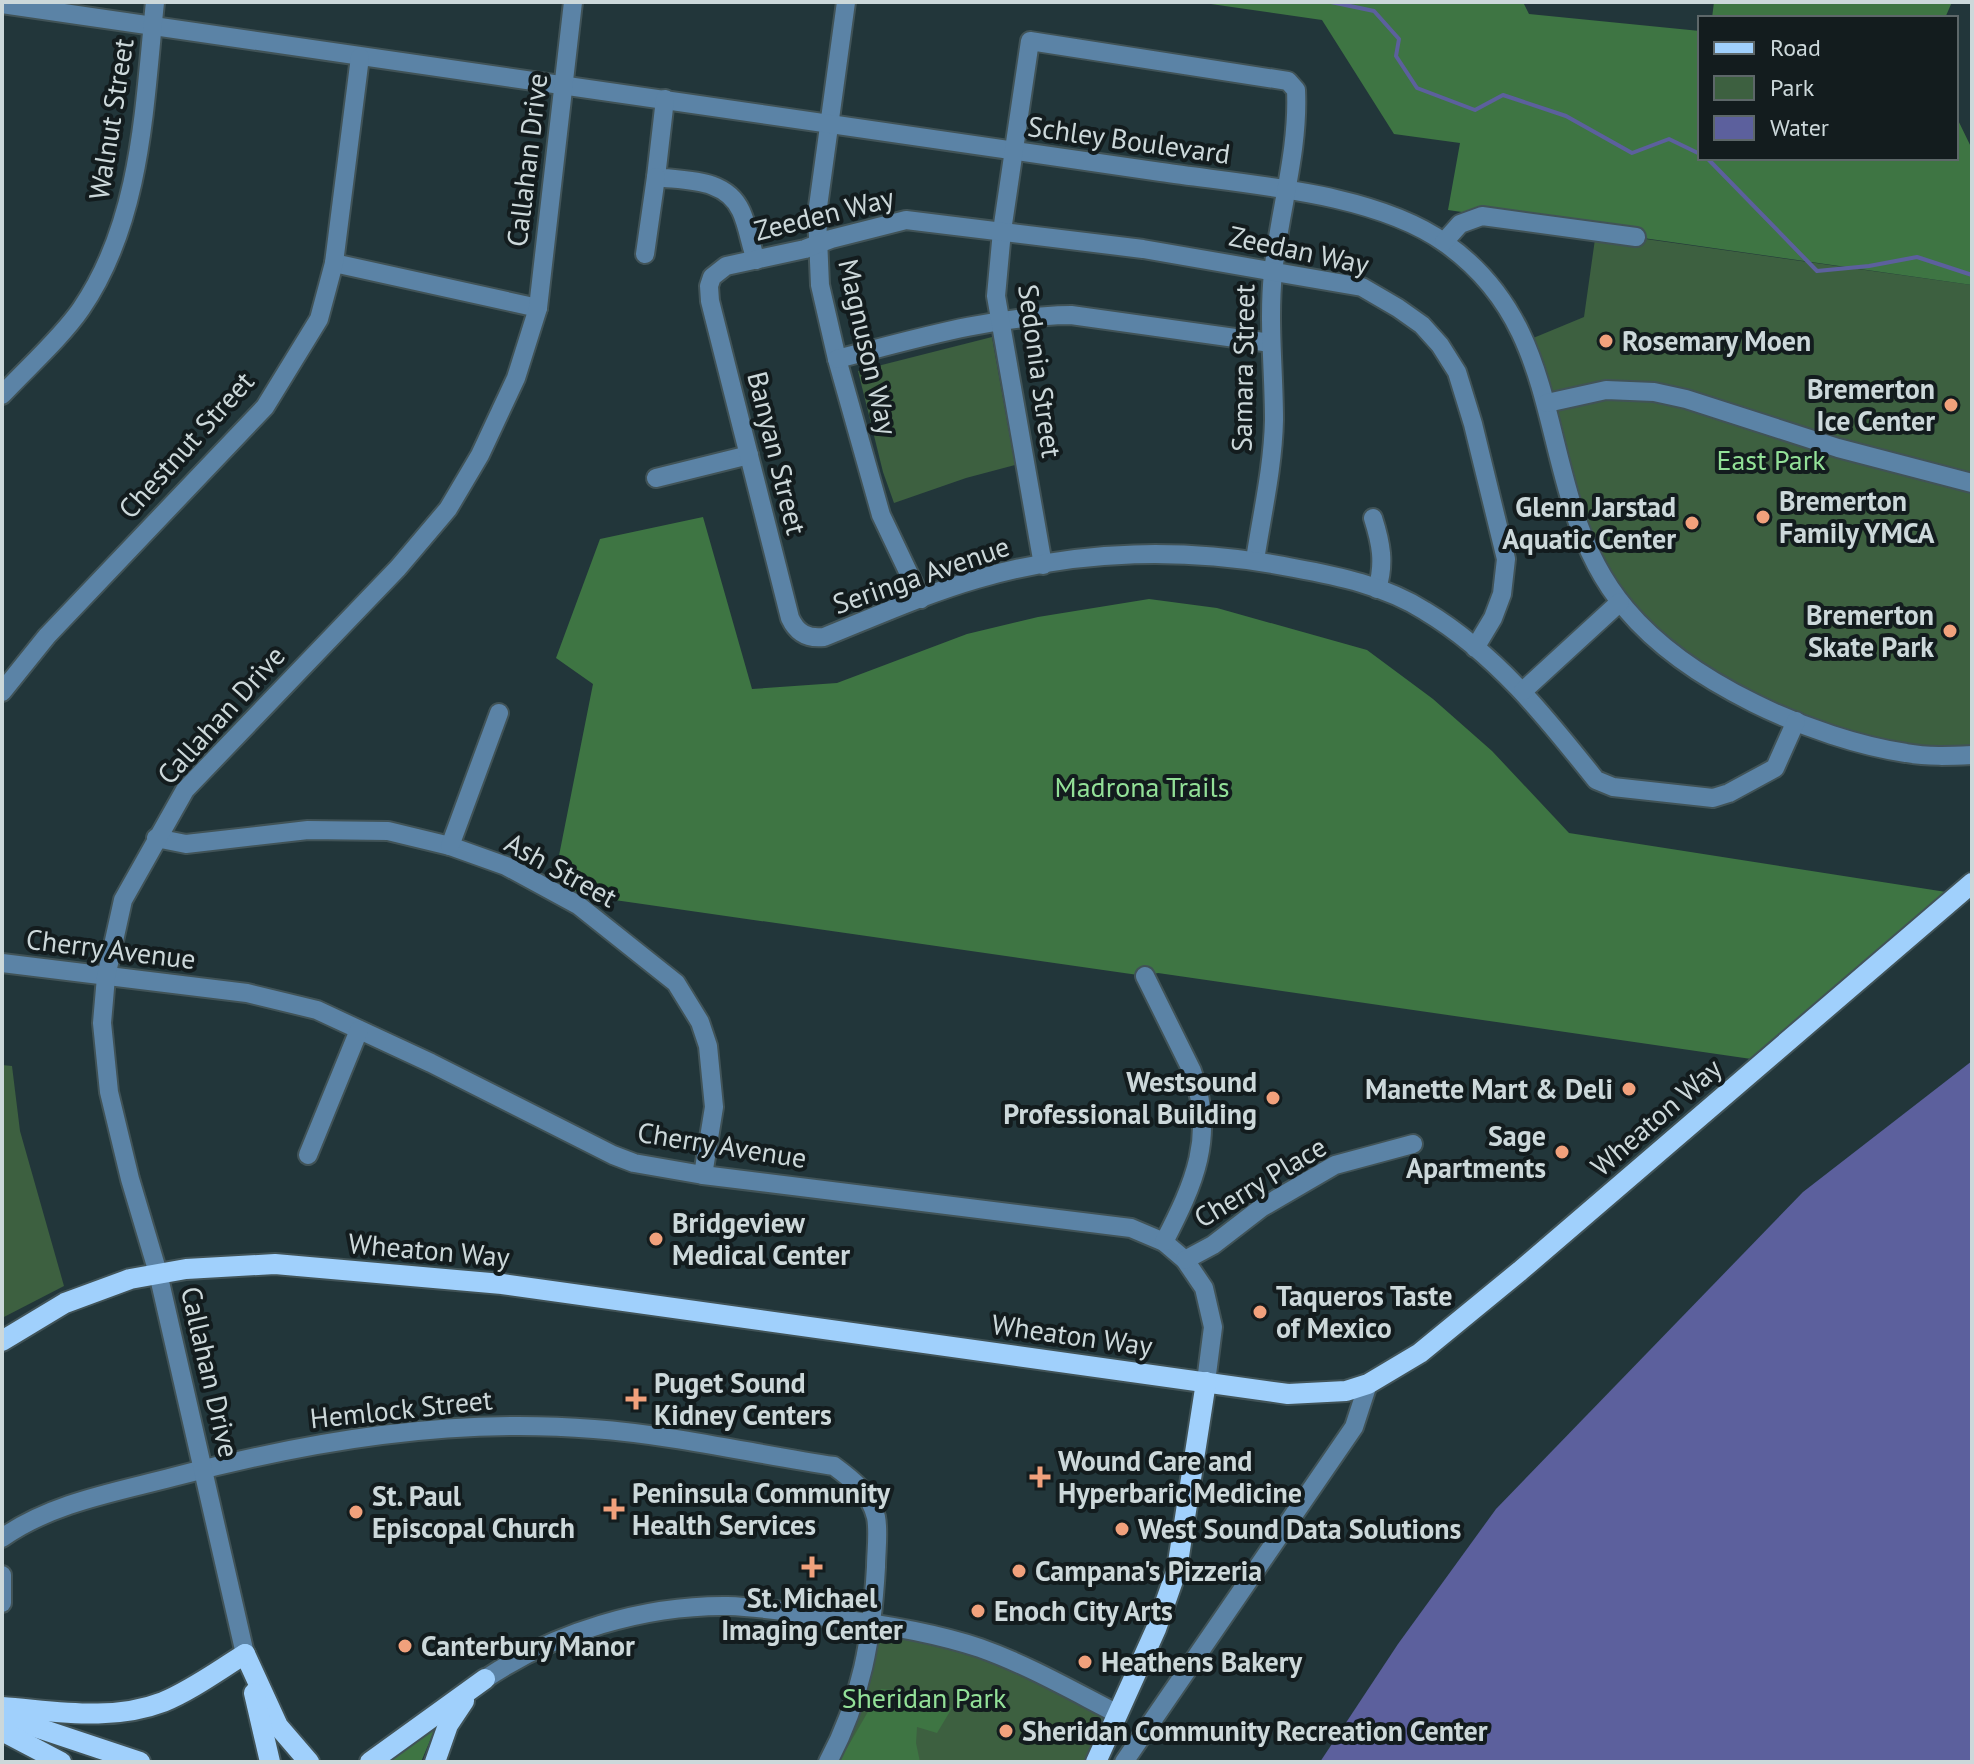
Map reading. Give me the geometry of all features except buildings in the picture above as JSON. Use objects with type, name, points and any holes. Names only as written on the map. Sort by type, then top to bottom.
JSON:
[{"type":"main road","name":"Wheaton Way","points":[[2,1341],[65,1303],[105,1287],[158,1273],[215,1266],[275,1264],[502,1284],[1309,1395],[1346,1391],[1368,1384],[1420,1353],[1972,883]]},
{"type":"main road","points":[[1096,1762],[1156,1629],[1177,1569],[1206,1382]]},
{"type":"main road","points":[[2,1707],[88,1714],[139,1709],[173,1697],[245,1654]]},
{"type":"main road","points":[[245,1654],[270,1762]]},
{"type":"main road","points":[[245,1654],[278,1726],[309,1762]]},
{"type":"main road","points":[[370,1762],[485,1679]]},
{"type":"main road","points":[[435,1762],[448,1725],[459,1707],[485,1679]]},
{"type":"main road","points":[[2,1716],[140,1762]]},
{"type":"main road","points":[[2,1731],[61,1762]]},
{"type":"street","name":"Walnut Street","points":[[2,395],[80,311],[111,257],[132,194],[155,2]]},
{"type":"street","name":"Callahan Drive","points":[[245,1654],[158,1273],[130,1179],[108,1087],[102,1023],[106,977],[123,900],[185,790],[398,568],[448,509],[480,455],[516,378],[538,308],[573,2]]},
{"type":"street","name":"Magnuson Way","points":[[846,2],[820,181],[817,244],[820,285],[837,359],[881,515],[921,599]]},
{"type":"street","name":"Schley Boulevard","points":[[2,4],[1285,191],[1383,211],[1444,242],[1478,271],[1519,327],[1547,403],[1573,508],[1593,557],[1620,602],[1644,628],[1688,665],[1723,687],[1796,721],[1868,745],[1905,753],[1972,755]]},
{"type":"street","name":"Sedonia Street","points":[[1043,565],[996,296],[1002,231],[1030,41],[1290,83]]},
{"type":"street","name":"Chestnut Street","points":[[2,692],[47,636],[265,407],[319,319],[334,263],[360,57]]},
{"type":"street","name":"Samara Street","points":[[1255,560],[1272,447],[1273,270],[1296,105],[1296,90],[1290,83]]},
{"type":"street","points":[[645,254],[665,99]]},
{"type":"street","points":[[656,177],[717,186],[732,195],[742,211],[756,260]]},
{"type":"street","points":[[1444,242],[1460,224],[1482,216],[1636,237]]},
{"type":"street","name":"Zeeden Way","points":[[712,277],[726,266],[906,220],[1002,231]]},
{"type":"street","name":"Zeedan Way","points":[[1002,231],[1273,270],[1362,287],[1422,325],[1440,345],[1457,372],[1506,559],[1502,594],[1493,618],[1475,648]]},
{"type":"street","points":[[334,263],[538,308]]},
{"type":"street","name":"Banyan Street","points":[[712,277],[710,301],[790,618],[794,627],[807,636]]},
{"type":"street","points":[[837,359],[1001,320],[1071,315],[1271,343]]},
{"type":"street","points":[[1547,403],[1606,390],[1654,392],[1686,399],[1838,448],[1972,483]]},
{"type":"street","points":[[656,478],[749,455]]},
{"type":"street","points":[[1373,518],[1381,542],[1383,564],[1377,589]]},
{"type":"street","name":"Seringa Avenue","points":[[807,636],[824,637],[976,579],[1043,565],[1097,556],[1167,553],[1255,560],[1338,576],[1427,611],[1523,691],[1601,783],[1613,787],[1713,798],[1729,793],[1775,768],[1796,721]]},
{"type":"street","points":[[1523,691],[1620,602]]},
{"type":"street","points":[[450,846],[499,713]]},
{"type":"street","name":"Ash Street","points":[[156,838],[186,844],[308,830],[388,831],[450,846],[506,866],[578,905],[676,983],[700,1022],[708,1046],[714,1107],[703,1175]]},
{"type":"street","name":"Cherry Avenue","points":[[2,963],[247,993],[317,1010],[634,1163],[703,1175],[1131,1228],[1164,1242],[1185,1260],[1204,1288],[1213,1327],[1206,1382]]},
{"type":"street","points":[[1145,976],[1192,1071],[1202,1116],[1202,1146],[1193,1183],[1164,1242]]},
{"type":"street","points":[[308,1155],[359,1030]]},
{"type":"street","name":"Cherry Place","points":[[1185,1260],[1213,1245],[1261,1208],[1335,1165],[1413,1144]]},
{"type":"street","points":[[1124,1762],[1354,1427],[1368,1384]]},
{"type":"street","name":"Hemlock Street","points":[[2,1538],[18,1526],[85,1499],[307,1446],[439,1427],[527,1425],[608,1430],[834,1466],[860,1484],[876,1517],[873,1623]]},
{"type":"street","points":[[2,1575],[2,1603]]},
{"type":"street","points":[[485,1679],[524,1656],[584,1631],[636,1617],[684,1609],[748,1607],[926,1633],[994,1653],[1118,1714]]},
{"type":"street","points":[[828,1762],[853,1708],[873,1623]]},
{"type":"green space","points":[[1197,2],[1523,2],[1529,14],[1698,31],[1698,160],[1958,160],[1958,120],[1972,149],[1972,285],[1448,210],[1460,143],[1394,134],[1322,20]]},
{"type":"green space","points":[[1714,2],[1952,2],[1946,16],[1712,16]]},
{"type":"green space","name":"East Park","points":[[1596,232],[1972,285],[1972,755],[1823,731],[1688,665],[1606,580],[1526,341],[1584,317]]},
{"type":"green space","points":[[992,337],[1015,465],[894,503],[883,472],[858,371]]},
{"type":"green space","name":"Madrona Trails","points":[[703,517],[752,689],[837,683],[967,634],[1038,617],[1149,599],[1217,608],[1367,650],[1433,699],[1492,751],[1569,833],[1959,894],[1765,1061],[1158,973],[1145,976],[552,891],[593,684],[556,658],[600,539]]},
{"type":"green space","points":[[2,1065],[12,1066],[20,1131],[64,1286],[2,1318]]},
{"type":"green space","name":"Sheridan Park","points":[[873,1623],[927,1633],[1118,1714],[1096,1762],[828,1762]]},
{"type":"green space","points":[[881,1689],[920,1693],[952,1708],[937,1733],[917,1727],[920,1762],[839,1762]]},
{"type":"green space","points":[[440,1717],[421,1762],[383,1762]]},
{"type":"water","points":[[1972,1061],[1972,1762],[1320,1762],[1398,1644],[1496,1509],[1803,1192]]},
{"type":"waterway","points":[[1331,2],[1374,11],[1399,39],[1396,56],[1417,88],[1475,110],[1503,95],[1566,116],[1632,153],[1669,139],[1698,153]]},
{"type":"waterway","points":[[1709,160],[1817,271],[1917,257],[1972,275]]},
{"type":"place","name":"Rosemary Moen","points":[[1606,341]]},
{"type":"place","name":"Bremerton Ice Center","points":[[1951,405]]},
{"type":"place","name":"Bremerton Family YMCA","points":[[1763,517]]},
{"type":"place","name":"Glenn Jarstad Aquatic Center","points":[[1692,523]]},
{"type":"place","name":"Bremerton Skate Park","points":[[1950,631]]},
{"type":"place","name":"Manette Mart & Deli","points":[[1629,1089]]},
{"type":"place","name":"Westsound Professional Building","points":[[1273,1098]]},
{"type":"place","name":"Sage Apartments","points":[[1562,1152]]},
{"type":"place","name":"Bridgeview Medical Center","points":[[656,1239]]},
{"type":"place","name":"Taqueros Taste of Mexico","points":[[1260,1312]]},
{"type":"place","name":"Puget Sound Kidney Centers","points":[[636,1399]]},
{"type":"place","name":"Wound Care and Hyperbaric Medicine","points":[[1040,1477]]},
{"type":"place","name":"Peninsula Community Health Services","points":[[614,1509]]},
{"type":"place","name":"St. Paul Episcopal Church","points":[[356,1512]]},
{"type":"place","name":"West Sound Data Solutions","points":[[1122,1529]]},
{"type":"place","name":"St. Michael Imaging Center","points":[[812,1567]]},
{"type":"place","name":"Campana's Pizzeria","points":[[1019,1571]]},
{"type":"place","name":"Enoch City Arts","points":[[978,1611]]},
{"type":"place","name":"Canterbury Manor","points":[[405,1646]]},
{"type":"place","name":"Heathens Bakery","points":[[1085,1662]]},
{"type":"place","name":"Sheridan Community Recreation Center","points":[[1006,1731]]}]
